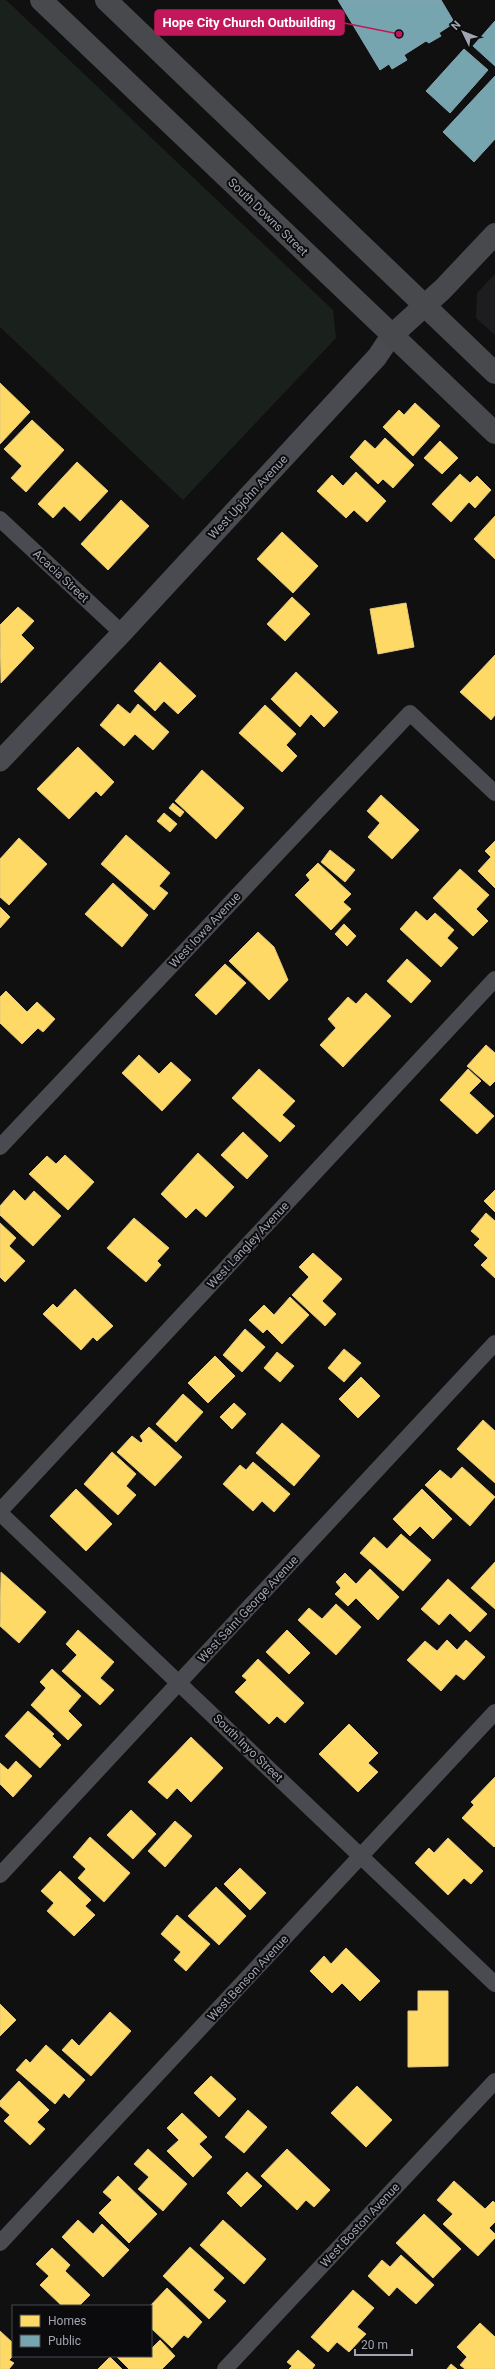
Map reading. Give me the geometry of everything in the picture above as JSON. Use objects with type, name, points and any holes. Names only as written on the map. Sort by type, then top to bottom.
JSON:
[{"type":"main road","name":"South Downs Street","points":[[41,0],[391,336],[495,433]]},
{"type":"main road","points":[[106,0],[426,304],[495,373]]},
{"type":"main road","name":"West Upjohn Avenue","points":[[391,336],[443,289],[495,234]]},
{"type":"street","name":"West Upjohn Avenue","points":[[0,761],[122,633],[377,357],[391,336]]},
{"type":"street","name":"Acacia Street","points":[[0,519],[122,633]]},
{"type":"street","name":"West Iowa Avenue","points":[[0,1147],[410,713],[495,793]]},
{"type":"street","name":"West Langley Avenue","points":[[0,1512],[495,979]]},
{"type":"street","name":"West Saint George Avenue","points":[[0,1875],[495,1343]]},
{"type":"street","name":"South Inyo Street","points":[[0,1512],[495,1984]]},
{"type":"street","name":"West Benson Avenue","points":[[0,2243],[495,1712]]},
{"type":"street","name":"West Boston Avenue","points":[[225,2369],[495,2081]]},
{"type":"shaded area","points":[[0,0],[6,0],[333,310],[336,338],[183,500],[0,327]]},
{"type":"shaded area","points":[[495,274],[495,335],[476,318],[477,293]]},
{"type":"building: Homes","points":[[0,383],[30,412],[0,444]]},
{"type":"building: Homes","points":[[415,403],[440,426],[413,456],[383,427],[399,410],[404,415]]},
{"type":"building: Homes","points":[[32,420],[64,450],[26,492],[11,478],[22,466],[4,449]]},
{"type":"building: Homes","points":[[385,438],[414,465],[393,488],[383,479],[378,484],[350,457],[365,440],[375,449]]},
{"type":"building: Homes","points":[[440,441],[458,458],[442,474],[424,458]]},
{"type":"building: Homes","points":[[77,462],[108,491],[80,521],[64,506],[53,518],[38,504]]},
{"type":"building: Homes","points":[[356,472],[386,501],[367,522],[354,510],[346,518],[317,491],[332,475],[343,486]]},
{"type":"building: Homes","points":[[460,474],[470,483],[477,476],[491,490],[475,508],[469,502],[451,522],[432,504]]},
{"type":"building: Homes","points":[[121,500],[149,526],[108,570],[81,544]]},
{"type":"building: Homes","points":[[495,516],[495,559],[474,539]]},
{"type":"building: Homes","points":[[282,532],[318,566],[293,593],[257,559]]},
{"type":"building: Homes","points":[[292,597],[310,614],[285,641],[267,624]]},
{"type":"building: Homes","points":[[406,603],[414,647],[378,654],[370,609]]},
{"type":"building: Homes","points":[[18,607],[34,621],[21,635],[34,648],[1,683],[0,625]]},
{"type":"building: Homes","points":[[495,655],[495,715],[491,720],[460,692]]},
{"type":"building: Homes","points":[[160,662],[196,696],[178,714],[164,701],[155,711],[134,691]]},
{"type":"building: Homes","points":[[296,672],[338,712],[324,727],[311,714],[300,727],[271,699]]},
{"type":"building: Homes","points":[[118,704],[130,714],[138,704],[169,732],[153,750],[135,734],[124,746],[100,725]]},
{"type":"building: Homes","points":[[265,705],[296,734],[286,745],[297,756],[282,772],[239,733]]},
{"type":"building: Homes","points":[[78,747],[114,782],[101,796],[96,791],[69,819],[37,789]]},
{"type":"building: Homes","points":[[202,770],[244,808],[216,839],[175,801]]},
{"type":"building: Homes","points":[[381,795],[419,830],[392,859],[368,837],[380,823],[367,811]]},
{"type":"building: Homes","points":[[173,803],[184,812],[180,817],[169,808]]},
{"type":"building: Homes","points":[[164,813],[177,824],[170,832],[157,821]]},
{"type":"building: Homes","points":[[126,835],[170,873],[159,886],[168,893],[154,910],[101,864]]},
{"type":"building: Homes","points":[[19,838],[47,864],[9,905],[0,897],[0,859]]},
{"type":"building: Homes","points":[[495,841],[495,888],[478,871],[491,857],[485,851]]},
{"type":"building: Homes","points":[[330,850],[355,870],[345,882],[321,862]]},
{"type":"building: Homes","points":[[318,863],[351,894],[343,902],[351,909],[331,930],[295,895],[310,880],[306,875]]},
{"type":"building: Homes","points":[[460,869],[489,895],[476,909],[488,921],[473,936],[433,898]]},
{"type":"building: Homes","points":[[113,883],[148,915],[122,947],[85,914]]},
{"type":"building: Homes","points":[[0,907],[10,917],[0,928]]},
{"type":"building: Homes","points":[[416,911],[427,921],[435,913],[454,930],[447,938],[458,948],[441,967],[400,929]]},
{"type":"building: Homes","points":[[344,924],[356,936],[347,946],[335,934]]},
{"type":"building: Homes","points":[[258,932],[274,947],[288,980],[269,1000],[229,961]]},
{"type":"building: Homes","points":[[407,959],[431,981],[411,1003],[387,981]]},
{"type":"building: Homes","points":[[225,964],[246,983],[216,1015],[195,995]]},
{"type":"building: Homes","points":[[6,991],[27,1012],[37,1002],[55,1019],[43,1032],[38,1028],[22,1044],[0,1023],[0,997]]},
{"type":"building: Homes","points":[[366,993],[391,1016],[343,1067],[320,1045],[336,1028],[328,1019],[348,997],[356,1004]]},
{"type":"building: Homes","points":[[486,1045],[495,1053],[495,1081],[490,1086],[467,1066]]},
{"type":"building: Homes","points":[[139,1055],[159,1074],[171,1062],[191,1080],[162,1111],[122,1073]]},
{"type":"building: Homes","points":[[259,1069],[295,1101],[282,1115],[295,1126],[280,1142],[232,1098]]},
{"type":"building: Homes","points":[[468,1069],[481,1081],[469,1093],[494,1116],[477,1134],[440,1100]]},
{"type":"building: Homes","points":[[243,1132],[268,1156],[247,1179],[221,1155]]},
{"type":"building: Homes","points":[[198,1153],[234,1187],[206,1217],[196,1208],[186,1218],[161,1194]]},
{"type":"building: Homes","points":[[65,1155],[94,1182],[68,1210],[29,1174],[47,1156],[56,1164]]},
{"type":"building: Homes","points":[[14,1190],[25,1201],[34,1191],[61,1216],[33,1246],[0,1215],[0,1206]]},
{"type":"building: Homes","points":[[495,1190],[495,1212],[484,1201]]},
{"type":"building: Homes","points":[[486,1213],[495,1221],[495,1278],[481,1265],[488,1258],[474,1245],[480,1239],[471,1231]]},
{"type":"building: Homes","points":[[134,1218],[169,1248],[157,1261],[161,1265],[146,1282],[107,1248]]},
{"type":"building: Homes","points":[[0,1223],[16,1238],[9,1246],[25,1261],[5,1282],[0,1277]]},
{"type":"building: Homes","points":[[313,1253],[342,1279],[322,1301],[336,1314],[325,1326],[292,1295],[309,1277],[299,1267]]},
{"type":"building: Homes","points":[[75,1289],[113,1326],[97,1341],[93,1337],[81,1350],[43,1314],[53,1304],[57,1308]]},
{"type":"building: Homes","points":[[290,1297],[309,1315],[282,1344],[267,1329],[263,1333],[249,1320],[264,1305],[274,1315]]},
{"type":"building: Homes","points":[[245,1329],[265,1347],[242,1372],[223,1355]]},
{"type":"building: Homes","points":[[344,1349],[361,1363],[344,1382],[328,1368]]},
{"type":"building: Homes","points":[[277,1352],[294,1366],[280,1382],[264,1368]]},
{"type":"building: Homes","points":[[215,1356],[235,1376],[208,1403],[188,1383]]},
{"type":"building: Homes","points":[[361,1377],[380,1396],[358,1418],[339,1399]]},
{"type":"building: Homes","points":[[183,1394],[203,1412],[176,1442],[156,1424]]},
{"type":"building: Homes","points":[[234,1403],[246,1414],[232,1429],[220,1417]]},
{"type":"building: Homes","points":[[483,1420],[495,1431],[495,1483],[457,1449]]},
{"type":"building: Homes","points":[[282,1423],[320,1456],[294,1486],[256,1453]]},
{"type":"building: Homes","points":[[149,1427],[182,1457],[155,1486],[117,1452],[132,1436],[141,1443],[143,1441],[140,1436]]},
{"type":"building: Homes","points":[[112,1452],[136,1474],[126,1486],[136,1495],[118,1515],[84,1484]]},
{"type":"building: Homes","points":[[253,1462],[290,1494],[274,1512],[262,1501],[253,1511],[223,1484],[240,1465],[246,1470]]},
{"type":"building: Homes","points":[[462,1467],[495,1497],[470,1526],[425,1485],[440,1470],[451,1479]]},
{"type":"building: Homes","points":[[76,1489],[112,1524],[86,1551],[50,1516]]},
{"type":"building: Homes","points":[[422,1489],[452,1519],[433,1539],[420,1526],[410,1536],[393,1519]]},
{"type":"building: Homes","points":[[401,1534],[431,1560],[403,1591],[360,1553],[374,1537],[387,1549]]},
{"type":"building: Homes","points":[[495,1562],[495,1609],[471,1588]]},
{"type":"building: Homes","points":[[370,1569],[399,1597],[378,1620],[356,1598],[348,1606],[335,1594],[341,1588],[336,1582],[345,1573],[356,1584]]},
{"type":"building: Homes","points":[[1,1572],[46,1612],[19,1643],[0,1626]]},
{"type":"building: Homes","points":[[448,1579],[487,1614],[470,1632],[450,1613],[439,1625],[421,1609]]},
{"type":"building: Homes","points":[[336,1604],[361,1627],[336,1655],[298,1620],[309,1608],[322,1619]]},
{"type":"building: Homes","points":[[78,1630],[114,1662],[100,1678],[114,1690],[100,1705],[62,1671],[77,1655],[66,1644]]},
{"type":"building: Homes","points":[[287,1630],[310,1653],[289,1674],[266,1652]]},
{"type":"building: Homes","points":[[447,1640],[457,1650],[466,1640],[485,1657],[464,1680],[456,1674],[441,1691],[407,1660],[425,1641],[437,1651]]},
{"type":"building: Homes","points":[[258,1659],[304,1703],[285,1723],[277,1716],[269,1724],[235,1692],[247,1680],[242,1676]]},
{"type":"building: Homes","points":[[52,1669],[81,1696],[68,1711],[82,1725],[68,1740],[31,1705],[46,1688],[40,1682]]},
{"type":"building: Homes","points":[[28,1711],[54,1734],[52,1736],[61,1745],[40,1768],[5,1736]]},
{"type":"building: Homes","points":[[349,1724],[378,1753],[368,1763],[378,1772],[358,1792],[319,1754]]},
{"type":"building: Homes","points":[[191,1737],[223,1768],[191,1802],[177,1788],[167,1799],[148,1782]]},
{"type":"building: Homes","points":[[16,1761],[32,1776],[13,1797],[0,1784],[0,1763],[8,1770]]},
{"type":"building: Homes","points":[[495,1777],[494,1847],[462,1818],[474,1805],[471,1802]]},
{"type":"building: Homes","points":[[131,1810],[156,1834],[133,1859],[107,1835]]},
{"type":"building: Homes","points":[[175,1821],[192,1836],[165,1867],[148,1851]]},
{"type":"building: Homes","points":[[90,1837],[130,1873],[104,1902],[78,1878],[86,1869],[73,1857]]},
{"type":"building: Homes","points":[[448,1838],[483,1871],[471,1884],[464,1878],[448,1895],[415,1863],[429,1848],[434,1853]]},
{"type":"building: Homes","points":[[240,1868],[266,1893],[250,1910],[224,1884]]},
{"type":"building: Homes","points":[[60,1871],[91,1900],[85,1906],[95,1915],[74,1936],[47,1911],[54,1903],[41,1891]]},
{"type":"building: Homes","points":[[216,1887],[246,1916],[219,1945],[188,1916]]},
{"type":"building: Homes","points":[[177,1915],[210,1944],[186,1971],[174,1960],[181,1952],[161,1934]]},
{"type":"building: Homes","points":[[346,1948],[380,1981],[360,2001],[342,1983],[332,1993],[310,1971],[324,1956],[331,1964]]},
{"type":"building: Homes","points":[[418,1991],[448,1991],[448,2066],[408,2067],[408,2011],[418,2011]]},
{"type":"building: Homes","points":[[0,2004],[16,2020],[0,2036]]},
{"type":"building: Homes","points":[[110,2012],[131,2031],[91,2076],[62,2050],[72,2039],[79,2046]]},
{"type":"building: Homes","points":[[46,2045],[85,2080],[69,2098],[64,2093],[55,2104],[16,2070],[26,2059],[30,2063]]},
{"type":"building: Homes","points":[[211,2076],[236,2099],[219,2117],[194,2093]]},
{"type":"building: Homes","points":[[19,2081],[49,2110],[37,2122],[45,2129],[30,2145],[4,2121],[10,2115],[0,2106],[0,2101]]},
{"type":"building: Homes","points":[[357,2086],[392,2120],[366,2147],[331,2113]]},
{"type":"building: Homes","points":[[248,2110],[267,2127],[244,2153],[225,2137]]},
{"type":"building: Homes","points":[[182,2113],[207,2137],[199,2144],[212,2157],[193,2177],[167,2151],[179,2140],[167,2128]]},
{"type":"building: Homes","points":[[148,2149],[187,2184],[163,2211],[138,2189],[149,2177],[134,2164]]},
{"type":"building: Homes","points":[[287,2149],[330,2190],[314,2207],[306,2200],[297,2210],[261,2176]]},
{"type":"building: Homes","points":[[247,2172],[262,2186],[241,2207],[227,2193]]},
{"type":"building: Homes","points":[[118,2176],[157,2214],[129,2243],[99,2213],[112,2200],[103,2192]]},
{"type":"building: Homes","points":[[454,2181],[485,2209],[493,2201],[495,2203],[495,2222],[489,2228],[495,2234],[495,2238],[478,2256],[443,2224],[453,2214],[437,2200]]},
{"type":"building: Homes","points":[[424,2214],[461,2249],[433,2278],[396,2243]]},
{"type":"building: Homes","points":[[78,2220],[93,2234],[102,2224],[129,2250],[103,2277],[62,2237]]},
{"type":"building: Homes","points":[[223,2220],[266,2259],[244,2284],[200,2245]]},
{"type":"building: Homes","points":[[190,2247],[224,2278],[213,2290],[226,2301],[209,2319],[163,2276]]},
{"type":"building: Homes","points":[[52,2248],[70,2265],[65,2271],[90,2295],[80,2305],[61,2305],[40,2285],[49,2276],[36,2264]]},
{"type":"building: Homes","points":[[401,2255],[434,2285],[416,2304],[397,2287],[389,2296],[368,2276],[382,2260],[390,2267]]},
{"type":"building: Homes","points":[[167,2288],[202,2322],[188,2338],[184,2335],[172,2348],[152,2329],[151,2305]]},
{"type":"building: Homes","points":[[353,2290],[374,2308],[357,2327],[366,2334],[349,2352],[337,2342],[328,2352],[311,2337]]},
{"type":"building: Homes","points":[[480,2323],[495,2337],[495,2369],[465,2369],[460,2365],[467,2357],[457,2347]]},
{"type":"building: Homes","points":[[0,2331],[12,2342],[12,2357],[9,2360],[14,2363],[9,2369],[0,2369]]},
{"type":"building: Homes","points":[[160,2340],[175,2356],[162,2369],[129,2369],[117,2357],[152,2357],[152,2348]]},
{"type":"building: Homes","points":[[298,2350],[315,2365],[312,2369],[289,2369],[292,2366],[287,2362]]},
{"type":"building: Homes","points":[[110,2357],[122,2369],[98,2369]]},
{"type":"building: Homes","points":[[451,2364],[457,2369],[447,2369]]},
{"type":"building: Public","points":[[338,0],[441,0],[457,27],[454,23],[439,33],[441,36],[429,43],[426,41],[404,55],[407,60],[392,69],[389,64],[380,70]]},
{"type":"building: Public","points":[[495,21],[495,66],[473,46]]},
{"type":"building: Public","points":[[464,49],[488,70],[450,113],[426,91]]},
{"type":"building: Public","points":[[495,76],[495,139],[474,162],[443,132]]},
{"type":"place","name":"Hope City Church Outbuilding","points":[[399,34]]}]
